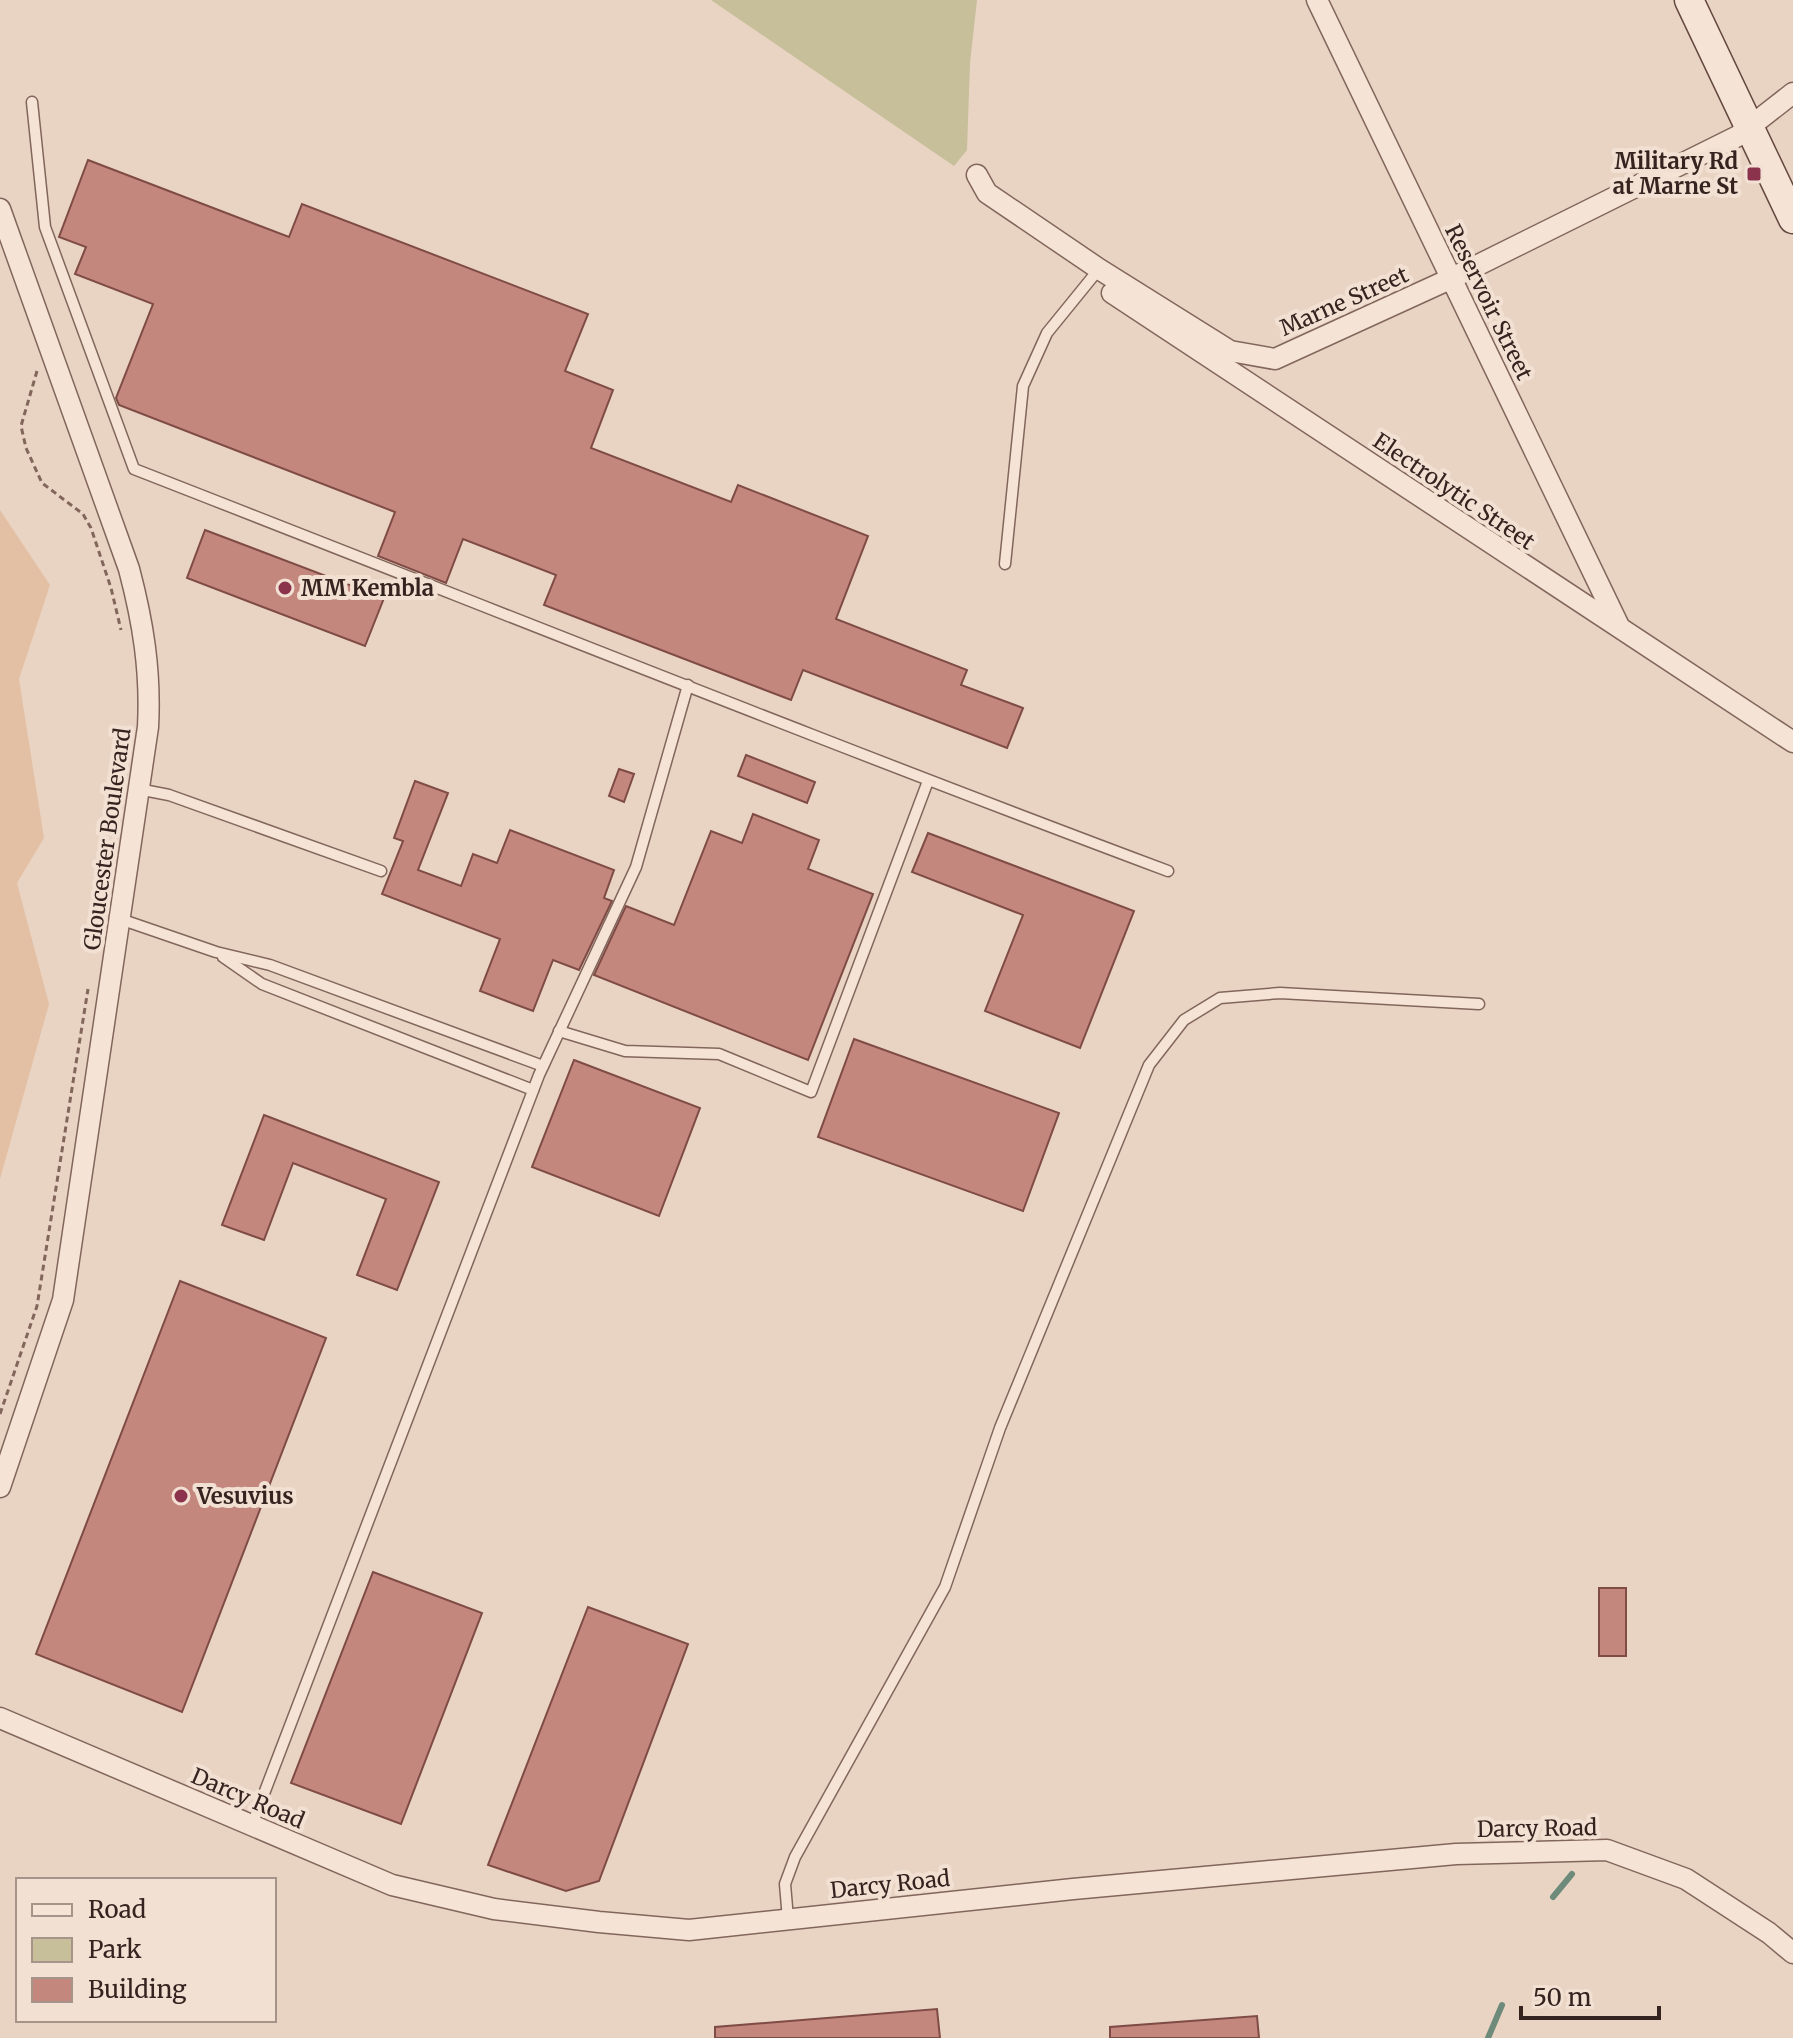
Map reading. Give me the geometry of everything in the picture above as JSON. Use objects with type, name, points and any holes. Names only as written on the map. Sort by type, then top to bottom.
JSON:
[{"type":"main road","points":[[1689,0],[1793,219]]},
{"type":"street","name":"Reservoir Street","points":[[1317,0],[1618,624]]},
{"type":"street","name":"Marne Street","points":[[977,175],[987,193],[1099,269],[1230,351],[1275,359],[1450,279],[1751,127],[1793,93]]},
{"type":"street","name":"Gloucester Boulevard","points":[[0,209],[129,569],[149,665],[149,696],[138,789],[63,1300],[0,1487]]},
{"type":"street","name":"Electrolytic Street","points":[[1099,269],[1112,293],[1793,742]]},
{"type":"street","name":"Darcy Road","points":[[0,1718],[392,1885],[494,1909],[689,1930],[1073,1889],[1456,1854],[1607,1850],[1686,1879],[1769,1933],[1793,1953]]},
{"type":"lane","points":[[32,102],[45,227],[134,469],[928,781],[1168,871]]},
{"type":"lane","points":[[1005,564],[1023,386],[1047,333],[1099,269]]},
{"type":"lane","points":[[252,1825],[533,1090],[636,867],[688,685]]},
{"type":"lane","points":[[559,1031],[625,1051],[719,1054],[811,1092],[928,781]]},
{"type":"lane","points":[[138,789],[169,795],[381,871]]},
{"type":"lane","points":[[120,919],[216,952],[270,965],[543,1066]]},
{"type":"lane","points":[[216,952],[262,984],[533,1090]]},
{"type":"lane","points":[[788,1919],[785,1884],[795,1857],[945,1587],[1000,1428],[1149,1065],[1184,1020],[1220,998],[1280,993],[1479,1004]]},
{"type":"path","points":[[37,370],[21,426],[26,448],[42,483],[83,514],[87,521],[111,588],[121,631]]},
{"type":"path","points":[[0,1414],[37,1306],[88,988]]},
{"type":"green space","points":[[711,0],[977,0],[970,63],[967,150],[954,166]]},
{"type":"sand","points":[[0,510],[50,585],[19,679],[44,838],[17,883],[49,1004],[0,1179]]},
{"type":"building","points":[[88,160],[289,237],[302,204],[588,314],[565,371],[613,390],[591,448],[731,502],[738,485],[868,536],[836,619],[967,670],[961,685],[1023,708],[1007,748],[803,670],[791,700],[544,605],[556,575],[463,539],[446,583],[378,556],[395,512],[119,405],[116,398],[153,304],[75,274],[86,247],[59,237]]},
{"type":"building","name":"MM Kembla","points":[[205,530],[384,598],[365,646],[187,578]]},
{"type":"building","points":[[746,755],[815,782],[807,803],[738,776]]},
{"type":"building","points":[[619,769],[634,774],[624,802],[609,796]]},
{"type":"building","points":[[415,781],[448,793],[418,870],[461,886],[473,854],[497,863],[510,830],[614,870],[604,898],[612,901],[579,970],[553,960],[533,1011],[480,991],[500,939],[382,894],[403,841],[394,838]]},
{"type":"building","points":[[753,814],[819,840],[808,869],[873,894],[808,1060],[594,975],[626,906],[674,925],[711,831],[742,843]]},
{"type":"building","points":[[928,833],[1134,911],[1080,1048],[985,1011],[1023,915],[912,872]]},
{"type":"building","points":[[854,1039],[1059,1113],[1023,1211],[818,1137]]},
{"type":"building","points":[[574,1060],[700,1108],[659,1216],[532,1167]]},
{"type":"building","points":[[264,1115],[439,1182],[397,1290],[357,1275],[386,1199],[293,1163],[264,1240],[222,1225]]},
{"type":"building","name":"Vesuvius","points":[[180,1281],[326,1338],[182,1712],[36,1654]]},
{"type":"building","points":[[373,1572],[482,1613],[401,1824],[291,1783]]},
{"type":"building","points":[[1599,1588],[1626,1588],[1626,1656],[1599,1656]]},
{"type":"building","points":[[588,1607],[688,1644],[599,1881],[566,1891],[488,1865]]},
{"type":"building","points":[[937,2009],[940,2038],[715,2038],[715,2027]]},
{"type":"building","points":[[1257,2016],[1259,2038],[1110,2038],[1110,2027]]},
{"type":"waterway","points":[[1553,1897],[1572,1874]]},
{"type":"waterway","points":[[1488,2038],[1502,2005]]},
{"type":"place","name":"Military Rd at Marne St","points":[[1754,174]]},
{"type":"place","name":"MM Kembla","points":[[285,588]]},
{"type":"place","name":"Vesuvius","points":[[181,1496]]}]
